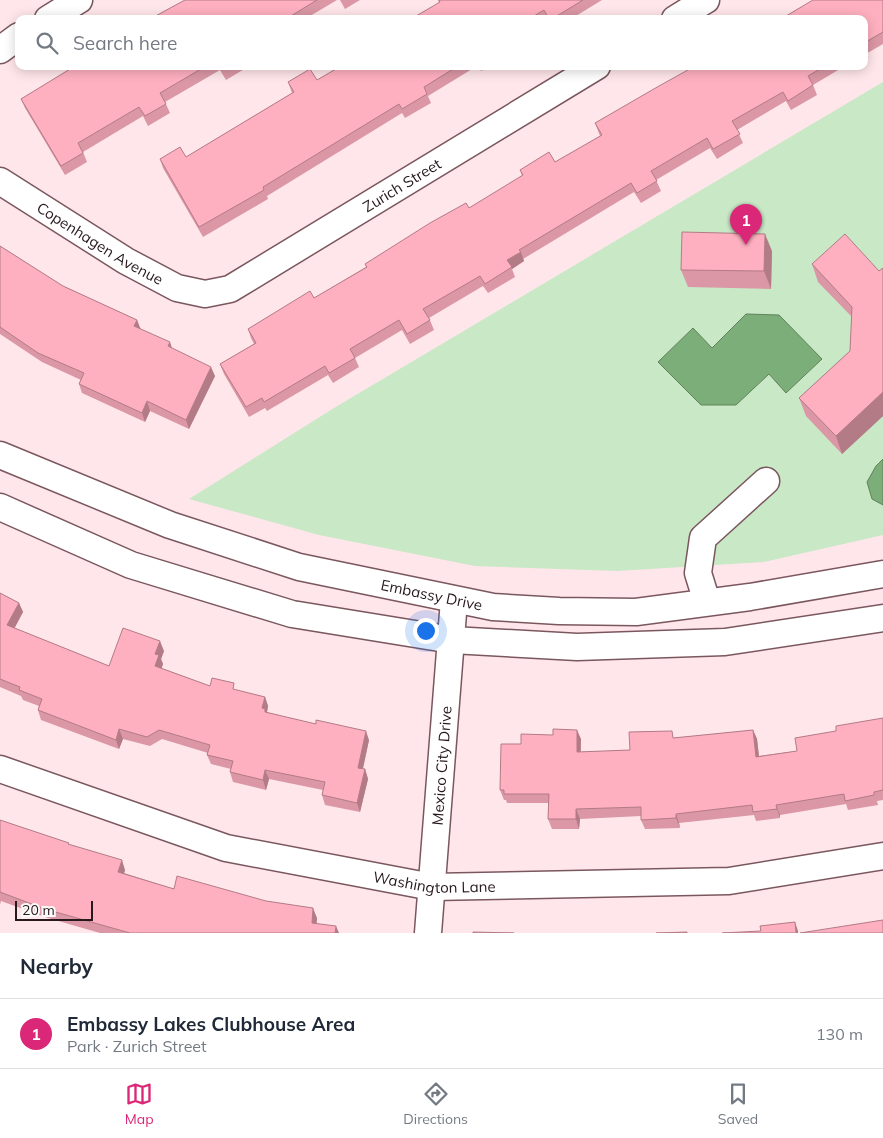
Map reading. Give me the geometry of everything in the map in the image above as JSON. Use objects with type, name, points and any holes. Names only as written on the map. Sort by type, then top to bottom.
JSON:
[{"type":"street","points":[[55,15],[79,0]]},
{"type":"street","points":[[682,15],[706,0]]},
{"type":"street","points":[[0,50],[15,39]]},
{"type":"street","name":"Zurich Street","points":[[204,294],[230,289],[590,70]]},
{"type":"street","name":"Copenhagen Avenue","points":[[0,181],[126,262],[177,288],[204,294]]},
{"type":"street","name":"Embassy Drive","points":[[0,455],[9,461],[170,525],[299,567],[493,607],[636,612],[883,574]]},
{"type":"street","points":[[706,602],[698,573],[703,538],[766,481]]},
{"type":"street","points":[[0,507],[130,565],[292,614],[452,640],[577,647],[725,642],[883,618]]},
{"type":"street","name":"Mexico City Drive","points":[[428,933],[454,600]]},
{"type":"street","name":"Washington Lane","points":[[0,769],[226,848],[432,887],[729,881],[883,856]]},
{"type":"shaded area","points":[[883,82],[883,535],[764,562],[617,571],[475,566],[319,535],[189,499],[334,408]]},
{"type":"shaded area","points":[[746,314],[779,315],[822,359],[786,393],[769,374],[736,405],[701,405],[658,362],[693,328],[712,348]]},
{"type":"shaded area","points":[[883,459],[883,505],[872,499],[867,482],[876,466]]},
{"type":"building","points":[[185,0],[317,0],[293,15],[157,15]]},
{"type":"building","points":[[439,0],[583,0],[559,15],[547,15],[544,10],[536,15],[418,15],[440,2]]},
{"type":"building","points":[[813,0],[883,0],[883,32],[868,41],[868,15],[788,15]]},
{"type":"building","points":[[68,70],[199,70],[160,93],[166,104],[145,116],[139,107],[78,143],[83,153],[61,166],[21,99]]},
{"type":"building","points":[[308,70],[311,70],[317,80],[334,70],[452,70],[424,87],[427,94],[402,109],[399,104],[263,187],[264,190],[199,227],[160,159],[180,147],[186,157],[294,92],[288,82]]},
{"type":"building","points":[[688,70],[818,70],[808,76],[813,85],[788,101],[783,92],[732,121],[740,134],[713,149],[707,138],[651,171],[657,181],[637,193],[631,183],[519,250],[521,252],[507,260],[512,267],[485,284],[480,276],[423,309],[430,320],[407,334],[399,320],[350,349],[355,358],[329,373],[325,366],[264,402],[262,398],[246,407],[220,364],[256,343],[248,329],[310,291],[314,298],[367,267],[365,264],[430,223],[466,203],[469,208],[523,175],[520,170],[549,152],[555,162],[602,135],[595,123]]},
{"type":"building","points":[[682,232],[765,234],[764,271],[681,270]]},
{"type":"building","points":[[845,234],[879,271],[883,268],[883,392],[836,436],[799,398],[850,351],[852,307],[812,264]]},
{"type":"building","points":[[0,246],[63,286],[137,320],[134,326],[170,342],[168,346],[211,367],[186,420],[147,401],[142,413],[79,384],[84,373],[38,353],[0,327]]},
{"type":"building","points":[[0,593],[19,603],[7,625],[109,666],[123,628],[160,641],[155,654],[159,655],[155,666],[210,686],[212,678],[234,683],[233,689],[265,697],[262,708],[265,709],[265,712],[316,724],[316,720],[366,731],[358,768],[365,769],[357,803],[322,795],[325,782],[265,770],[263,780],[230,772],[233,761],[207,755],[210,745],[159,730],[147,737],[119,729],[116,740],[38,710],[42,699],[19,690],[20,687],[0,679]]},
{"type":"building","points":[[883,718],[883,790],[874,792],[874,795],[845,801],[844,794],[776,805],[777,809],[753,812],[752,805],[676,814],[676,818],[641,820],[641,807],[576,809],[576,819],[548,819],[549,794],[504,794],[504,790],[500,790],[501,744],[521,744],[521,734],[553,735],[553,729],[577,730],[577,752],[630,750],[629,732],[672,731],[673,738],[753,730],[756,757],[797,751],[795,738],[836,731],[836,726]]},
{"type":"building","points":[[0,820],[68,844],[122,860],[118,872],[174,889],[177,876],[266,901],[313,908],[312,923],[336,926],[335,933],[130,933],[45,909],[0,892]]},
{"type":"building","points":[[883,920],[883,933],[800,933]]},
{"type":"building","points":[[795,922],[796,933],[722,933],[761,931],[760,926]]},
{"type":"building","points":[[473,932],[514,933],[473,933]]},
{"type":"place","name":"Embassy Lakes Clubhouse Area","points":[[746,245]]}]
